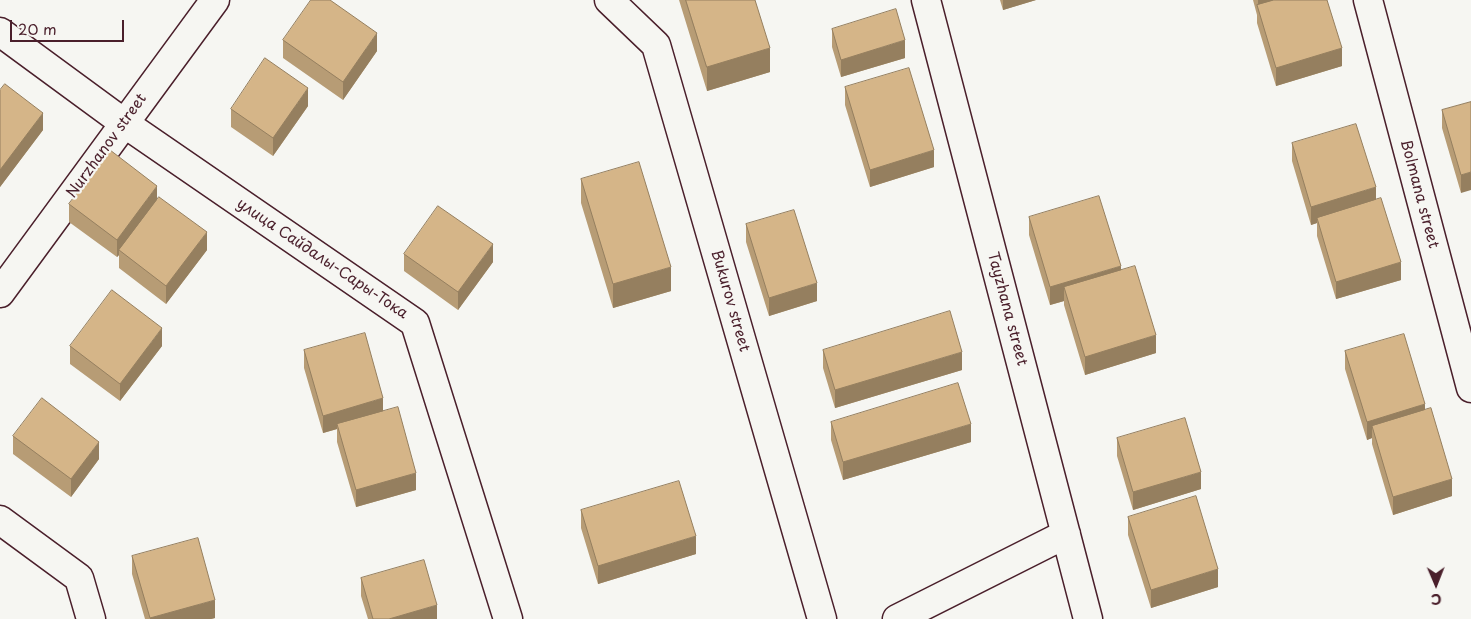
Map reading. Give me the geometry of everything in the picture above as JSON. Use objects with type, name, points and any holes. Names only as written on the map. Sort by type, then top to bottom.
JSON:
[{"type":"street","name":"Nurzhanov street","points":[[0,293],[215,0]]},
{"type":"street","name":"Bukurov street","points":[[609,0],[656,45],[822,619]]},
{"type":"street","name":"Tayzhana street","points":[[926,0],[1088,619]]},
{"type":"street","name":"Bolmana street","points":[[1368,0],[1471,388]]},
{"type":"street","name":"улица Сайдалы-Сары-Тока","points":[[0,32],[124,123],[415,323],[508,619]]},
{"type":"street","points":[[0,520],[79,578],[91,619]]},
{"type":"street","points":[[897,619],[1066,534]]},
{"type":"building","points":[[311,0],[330,0],[377,33],[343,82],[283,40]]},
{"type":"building","points":[[686,0],[755,0],[770,48],[707,67]]},
{"type":"building","points":[[1274,0],[1327,0],[1342,48],[1276,68],[1257,5]]},
{"type":"building","points":[[896,9],[905,40],[841,60],[832,29]]},
{"type":"building","points":[[265,58],[308,88],[273,138],[231,109]]},
{"type":"building","points":[[909,68],[934,150],[870,170],[845,87]]},
{"type":"building","points":[[5,84],[43,113],[0,170],[0,90]]},
{"type":"building","points":[[1471,102],[1471,172],[1461,175],[1442,110]]},
{"type":"building","points":[[1356,124],[1376,187],[1311,207],[1292,143]]},
{"type":"building","points":[[110,150],[157,186],[117,240],[69,204]]},
{"type":"building","points":[[639,162],[671,267],[613,284],[581,179]]},
{"type":"building","points":[[1099,196],[1121,266],[1050,287],[1029,217]]},
{"type":"building","points":[[159,197],[207,232],[166,286],[119,250]]},
{"type":"building","points":[[1381,198],[1401,262],[1336,282],[1317,218]]},
{"type":"building","points":[[438,206],[493,244],[458,292],[404,254]]},
{"type":"building","points":[[794,210],[817,283],[769,298],[746,224]]},
{"type":"building","points":[[1135,266],[1156,335],[1085,357],[1064,287]]},
{"type":"building","points":[[112,290],[162,328],[120,384],[70,346]]},
{"type":"building","points":[[950,311],[962,352],[835,390],[823,350]]},
{"type":"building","points":[[365,333],[383,398],[323,416],[304,350]]},
{"type":"building","points":[[1404,334],[1425,404],[1367,422],[1345,351]]},
{"type":"building","points":[[958,383],[971,424],[843,462],[831,422]]},
{"type":"building","points":[[42,398],[99,442],[71,479],[13,436]]},
{"type":"building","points":[[398,407],[416,473],[356,490],[337,424]]},
{"type":"building","points":[[1431,408],[1452,479],[1393,497],[1372,426]]},
{"type":"building","points":[[1185,418],[1201,472],[1133,492],[1117,438]]},
{"type":"building","points":[[679,481],[696,536],[598,566],[581,510]]},
{"type":"building","points":[[1196,496],[1218,569],[1151,590],[1128,517]]},
{"type":"building","points":[[198,538],[215,600],[150,618],[132,556]]},
{"type":"building","points":[[424,560],[437,605],[389,619],[373,619],[361,578]]}]
